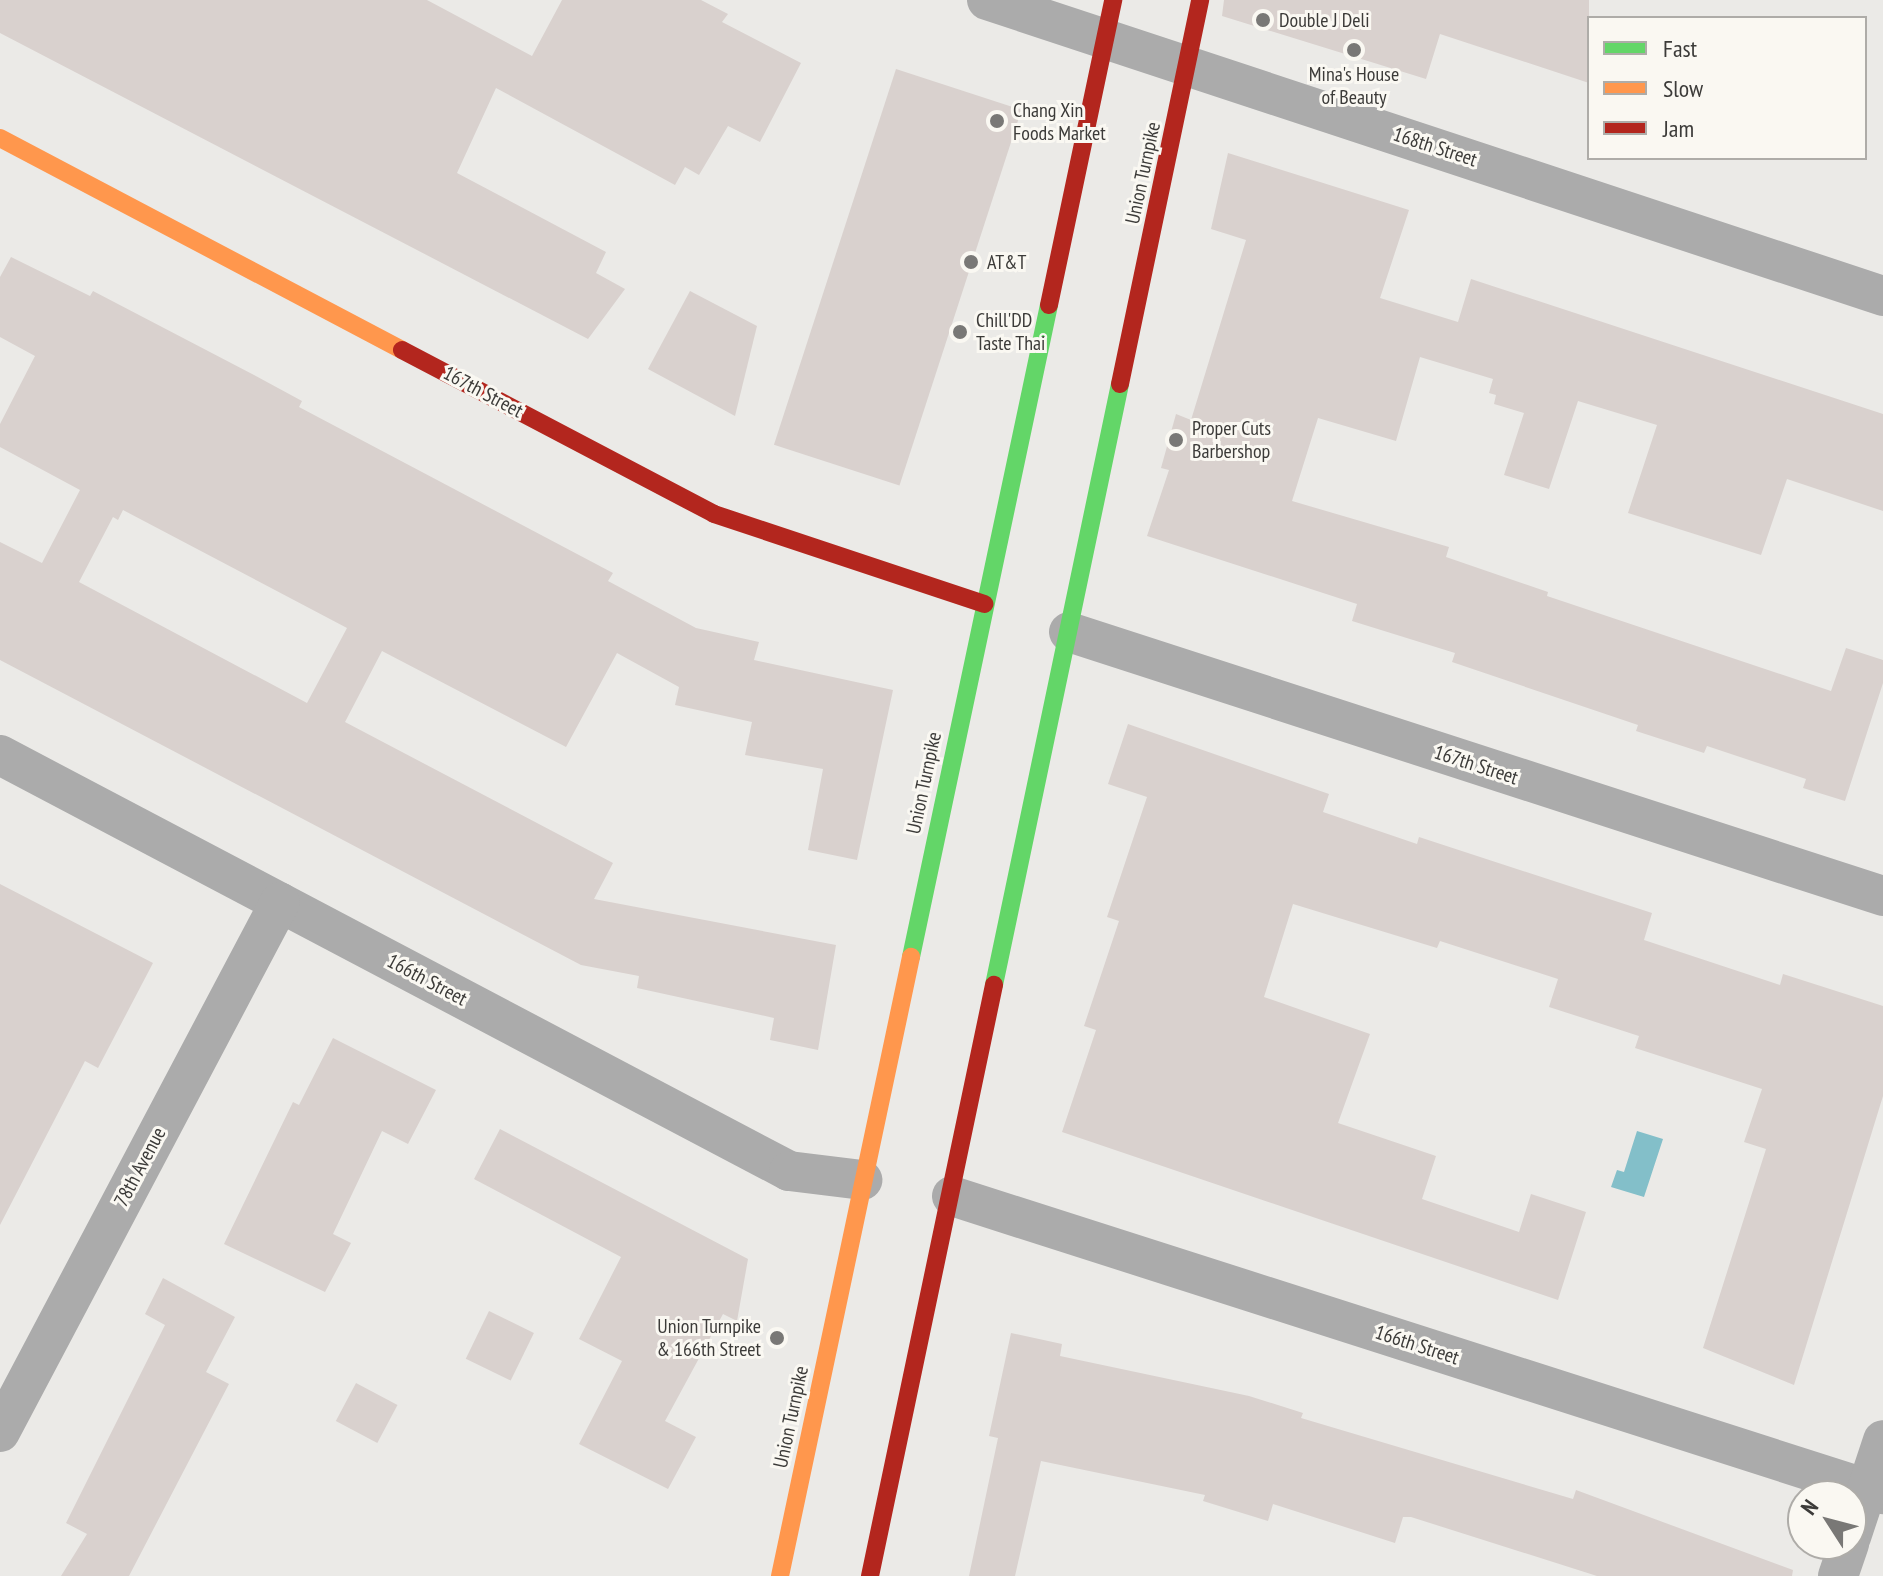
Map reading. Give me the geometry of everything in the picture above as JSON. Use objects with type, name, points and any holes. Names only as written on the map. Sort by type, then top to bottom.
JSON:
[{"type":"main road","name":"Union Turnpike","points":[[780,1576],[1113,0]]},
{"type":"main road","name":"Union Turnpike","points":[[870,1576],[1200,0]]},
{"type":"main road","name":"167th Street","points":[[0,138],[714,514],[984,604]]},
{"type":"street","name":"168th Street","points":[[987,0],[1883,296]]},
{"type":"street","name":"167th Street","points":[[1069,632],[1883,896]]},
{"type":"street","name":"166th Street","points":[[0,755],[789,1171],[862,1180]]},
{"type":"street","name":"78th Avenue","points":[[0,1432],[280,902]]},
{"type":"street","name":"166th Street","points":[[952,1196],[1875,1492]]},
{"type":"street","points":[[1875,1492],[1883,1440]]},
{"type":"water","points":[[1637,1131],[1663,1139],[1644,1197],[1611,1187],[1617,1170],[1624,1172]]},
{"type":"building","points":[[0,0],[427,0],[532,56],[562,0],[701,0],[728,14],[722,22],[801,63],[760,142],[728,126],[699,175],[685,167],[675,185],[496,88],[457,173],[606,252],[596,273],[625,289],[588,339],[0,33]]},
{"type":"building","points":[[1224,0],[1589,0],[1587,82],[1440,34],[1426,79],[1222,16]]},
{"type":"building","points":[[896,69],[1022,110],[899,485],[774,445]]},
{"type":"building","points":[[1228,153],[1409,210],[1380,298],[1458,322],[1471,279],[1883,414],[1883,511],[1787,479],[1761,555],[1628,513],[1657,425],[1578,401],[1549,489],[1504,475],[1524,413],[1494,404],[1496,395],[1489,393],[1493,379],[1420,357],[1396,441],[1318,418],[1292,501],[1449,547],[1446,557],[1548,592],[1547,596],[1831,691],[1846,648],[1883,660],[1883,683],[1845,801],[1803,788],[1806,779],[1707,746],[1704,753],[1636,731],[1638,725],[1452,662],[1455,653],[1352,621],[1357,604],[1147,536],[1169,470],[1161,468],[1176,414],[1191,420],[1246,240],[1211,229]]},
{"type":"building","points":[[11,257],[90,296],[93,291],[302,401],[299,407],[613,573],[608,581],[696,628],[759,642],[754,660],[893,690],[857,860],[808,850],[823,769],[745,755],[752,722],[675,705],[679,687],[617,653],[566,747],[382,651],[345,722],[613,863],[594,899],[836,945],[818,1050],[770,1040],[774,1018],[637,988],[639,976],[581,965],[0,660],[0,542],[42,563],[80,490],[0,447],[0,424],[35,356],[0,337],[0,277]],"holes":[[[123,510],[347,628],[307,703],[79,582],[113,517],[118,520]]]},
{"type":"building","points":[[690,291],[757,326],[735,416],[648,369]]},
{"type":"building","points":[[1128,724],[1329,794],[1323,812],[1417,844],[1419,837],[1652,913],[1644,940],[1780,985],[1783,974],[1883,1006],[1883,1096],[1794,1385],[1703,1348],[1766,1149],[1744,1142],[1762,1089],[1635,1048],[1639,1036],[1549,1007],[1558,979],[1440,941],[1437,948],[1293,904],[1264,997],[1370,1034],[1338,1123],[1436,1156],[1422,1199],[1519,1232],[1531,1194],[1586,1212],[1558,1300],[1062,1132],[1096,1030],[1084,1026],[1119,921],[1107,917],[1147,797],[1108,784]]},
{"type":"building","points":[[0,884],[153,963],[98,1068],[85,1061],[0,1225]]},
{"type":"building","points":[[333,1038],[436,1090],[408,1144],[382,1131],[333,1234],[351,1243],[325,1292],[224,1244],[293,1102],[299,1105]]},
{"type":"building","points":[[500,1129],[748,1259],[737,1321],[723,1314],[665,1421],[696,1437],[668,1489],[579,1444],[622,1361],[579,1339],[621,1257],[474,1179]]},
{"type":"building","points":[[163,1278],[235,1317],[206,1372],[229,1384],[129,1576],[61,1576],[87,1534],[66,1523],[165,1325],[145,1314]]},
{"type":"building","points":[[489,1311],[534,1333],[511,1381],[466,1359]]},
{"type":"building","points":[[1011,1333],[1062,1344],[1060,1356],[1249,1396],[1303,1413],[1301,1418],[1573,1499],[1576,1490],[1793,1570],[1792,1576],[1597,1576],[1411,1517],[1403,1517],[1395,1543],[1273,1504],[1268,1521],[1203,1501],[1205,1495],[1041,1461],[1015,1576],[969,1576],[998,1438],[989,1436]]},
{"type":"building","points":[[356,1383],[397,1405],[377,1443],[336,1421]]},
{"type":"traffic: fast","points":[[911,957],[1049,305]]},
{"type":"traffic: fast","points":[[994,985],[1120,384]]},
{"type":"traffic: slow","points":[[0,138],[402,350]]},
{"type":"traffic: slow","points":[[780,1576],[911,957]]},
{"type":"traffic: jam","points":[[1049,305],[1113,0]]},
{"type":"traffic: jam","points":[[1120,384],[1200,0]]},
{"type":"traffic: jam","points":[[402,350],[714,514],[984,604]]},
{"type":"traffic: jam","points":[[870,1576],[994,985]]},
{"type":"place","name":"Double J Deli","points":[[1263,20]]},
{"type":"place","name":"Mina's House of Beauty","points":[[1354,50]]},
{"type":"place","name":"Chang Xin Foods Market","points":[[997,121]]},
{"type":"place","name":"AT&T","points":[[971,262]]},
{"type":"place","name":"Chill'DD Taste Thai","points":[[960,332]]},
{"type":"place","name":"Proper Cuts Barbershop","points":[[1176,440]]},
{"type":"place","name":"Union Turnpike & 166th Street","points":[[777,1338]]}]
